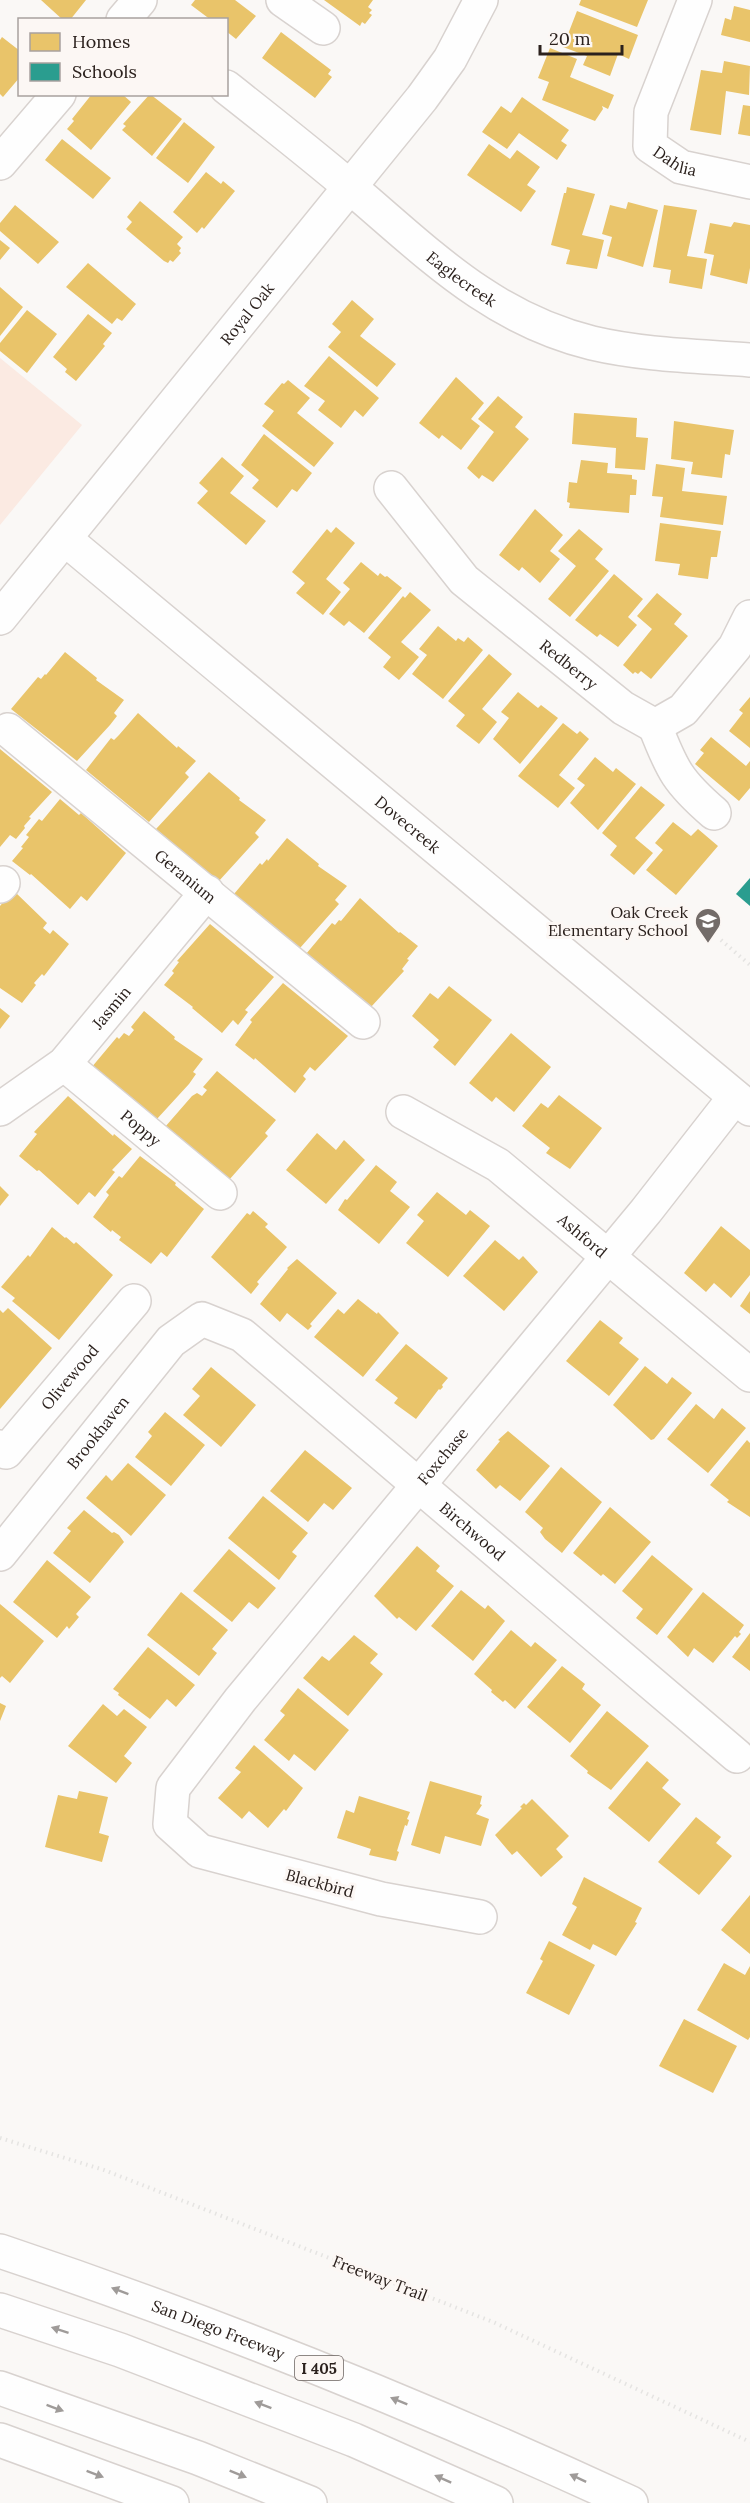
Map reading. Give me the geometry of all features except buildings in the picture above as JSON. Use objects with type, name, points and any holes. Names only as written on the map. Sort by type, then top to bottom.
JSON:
[{"type":"main road","points":[[283,0],[323,28]]},
{"type":"main road","name":"Royal Oak","points":[[0,618],[422,98],[450,59],[481,0]]},
{"type":"main road","name":"Dahlia","points":[[695,0],[651,112],[650,146],[681,167],[750,182]]},
{"type":"main road","name":"Eaglecreek","points":[[228,89],[351,187],[460,281],[489,300],[554,331],[592,343],[639,351],[750,360]]},
{"type":"main road","points":[[5,146],[56,96]]},
{"type":"main road","name":"Redberry","points":[[391,488],[464,580],[623,708],[656,726]]},
{"type":"main road","name":"Dovecreek","points":[[65,540],[743,1103]]},
{"type":"main road","points":[[714,813],[687,790],[674,771],[656,726],[683,710],[735,646],[750,617]]},
{"type":"main road","name":"Geranium","points":[[8,730],[363,1022]]},
{"type":"main road","name":"Jasmin","points":[[0,1109],[64,1064],[207,892]]},
{"type":"main road","name":"Poppy","points":[[64,1064],[220,1193]]},
{"type":"main road","name":"Foxchase","points":[[170,1824],[173,1788],[240,1700],[608,1257],[743,1103]]},
{"type":"main road","name":"Ashford","points":[[403,1112],[498,1165],[750,1375]]},
{"type":"main road","name":"Olivewood","points":[[3,1450],[134,1301]]},
{"type":"main road","name":"Birchwood","points":[[202,1319],[242,1335],[737,1756]]},
{"type":"main road","name":"Brookhaven","points":[[0,1554],[171,1341],[202,1319]]},
{"type":"main road","name":"Blackbird","points":[[170,1824],[200,1851],[381,1899],[480,1917]]},
{"type":"main road","name":"San Diego Freeway","points":[[0,2251],[109,2287],[320,2369],[425,2411],[631,2503]]},
{"type":"main road","points":[[0,2310],[120,2350],[343,2435],[496,2503]]},
{"type":"main road","points":[[0,2388],[198,2458],[310,2503]]},
{"type":"main road","points":[[0,2440],[172,2503]]},
{"type":"path","points":[[721,940],[750,965]]},
{"type":"path","name":"Freeway Trail","points":[[0,2138],[104,2170],[493,2322],[750,2442]]},
{"type":"shaded area","points":[[0,358],[82,425],[0,525]]},
{"type":"place","name":"Oak Creek Elementary School","points":[[708,944]]}]
